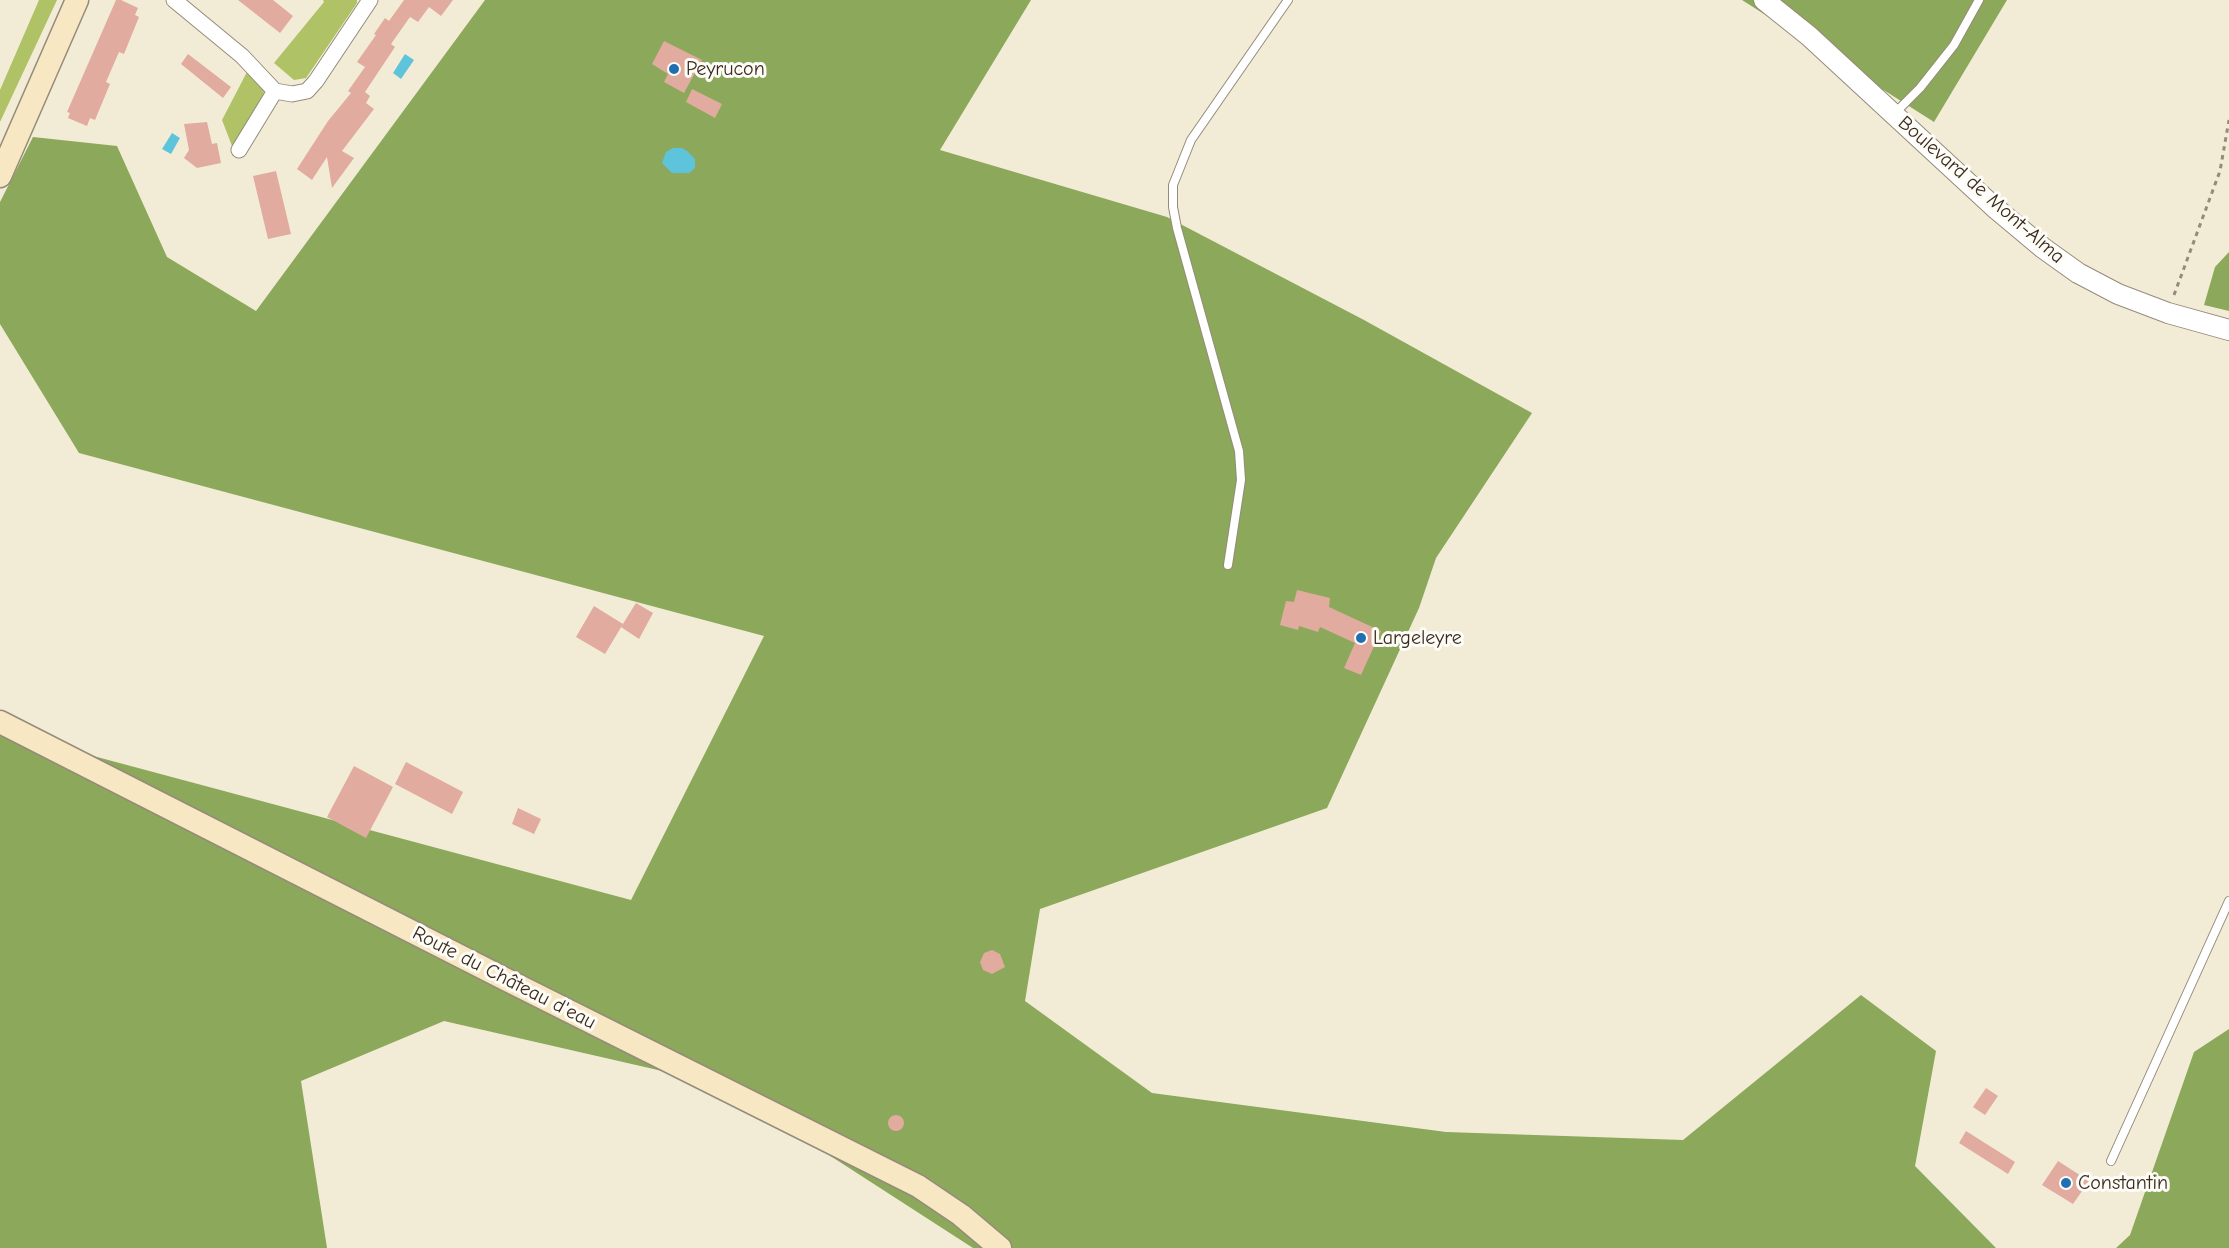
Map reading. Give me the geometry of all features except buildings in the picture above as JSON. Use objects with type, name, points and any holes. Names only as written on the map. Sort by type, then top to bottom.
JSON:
[{"type":"main road","points":[[0,176],[77,0]]},
{"type":"main road","name":"Route du Château d'eau","points":[[0,722],[918,1186],[961,1215],[1000,1248]]},
{"type":"street","points":[[174,0],[242,56],[275,91],[292,94],[307,91],[316,81],[370,0]]},
{"type":"street","name":"Boulevard de Mont-Alma","points":[[1764,0],[1809,36],[1994,207],[2043,248],[2078,273],[2118,294],[2168,313],[2229,330]]},
{"type":"street","points":[[239,150],[275,91]]},
{"type":"lane","points":[[1228,565],[1241,480],[1239,451],[1178,228],[1173,207],[1173,185],[1191,140],[1288,0]]},
{"type":"lane","points":[[1894,114],[1920,88],[1954,45],[1978,0]]},
{"type":"lane","points":[[2110,1161],[2229,901]]},
{"type":"path","points":[[2168,313],[2220,171],[2229,120]]},
{"type":"green space","points":[[39,0],[57,0],[0,122],[0,90]]},
{"type":"green space","points":[[323,0],[357,0],[357,3],[306,78],[294,80],[274,63],[324,2]]},
{"type":"green space","points":[[485,0],[1031,0],[940,150],[1167,217],[1364,320],[1532,413],[1436,558],[1419,608],[1327,808],[1040,909],[1025,1001],[1152,1093],[1446,1132],[1683,1140],[1861,995],[1936,1051],[1915,1166],[1996,1248],[973,1248],[719,1084],[444,1021],[301,1081],[327,1248],[0,1248],[0,731],[631,900],[764,636],[79,453],[0,324],[0,202],[33,137],[117,146],[167,257],[256,311]]},
{"type":"green space","points":[[1742,0],[2007,0],[1934,122]]},
{"type":"green space","points":[[248,70],[264,90],[263,102],[232,146],[222,120]]},
{"type":"green space","points":[[2229,252],[2229,311],[2204,305],[2215,267]]},
{"type":"green space","points":[[2229,1029],[2229,1248],[2116,1248],[2130,1235],[2194,1052]]},
{"type":"water","points":[[405,54],[414,60],[401,79],[393,73]]},
{"type":"water","points":[[172,133],[180,138],[171,154],[162,149]]},
{"type":"water","points":[[673,148],[682,148],[687,151],[695,159],[695,168],[689,173],[672,173],[662,163],[666,152]]},
{"type":"place","name":"Peyrucon","points":[[674,69]]},
{"type":"place","name":"Largeleyre","points":[[1361,638]]},
{"type":"place","name":"Constantin","points":[[2066,1183]]}]
